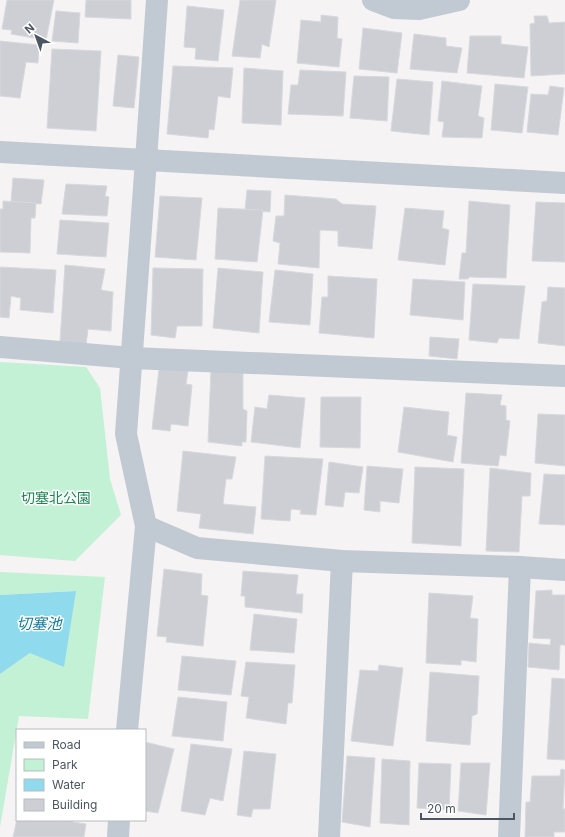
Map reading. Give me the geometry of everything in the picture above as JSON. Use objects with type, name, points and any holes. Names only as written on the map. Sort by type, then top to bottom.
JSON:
[{"type":"street","points":[[127,729],[146,526],[126,434],[156,0]]},
{"type":"street","points":[[373,0],[420,9],[459,0]]},
{"type":"street","points":[[0,152],[565,183]]},
{"type":"street","points":[[0,347],[132,358],[565,376]]},
{"type":"street","points":[[146,526],[197,548],[342,561],[565,570]]},
{"type":"street","points":[[329,837],[342,561]]},
{"type":"street","points":[[509,837],[520,567]]},
{"type":"street","points":[[118,837],[119,821]]},
{"type":"green space","name":"切塞北公園","points":[[0,362],[86,367],[100,388],[110,479],[121,515],[75,561],[0,555]]},
{"type":"green space","points":[[0,572],[105,577],[88,719],[19,716],[0,827],[0,674],[30,653],[75,591],[0,595]]},
{"type":"water","name":"切塞池","points":[[76,591],[64,667],[30,653],[0,674],[0,595]]},
{"type":"building","points":[[7,0],[54,0],[46,40],[11,34],[12,30],[2,29]]},
{"type":"building","points":[[86,0],[131,0],[131,19],[85,17]]},
{"type":"building","points":[[240,0],[276,0],[269,47],[262,44],[260,58],[232,56]]},
{"type":"building","points":[[187,6],[224,10],[218,61],[195,59],[196,48],[184,47]]},
{"type":"building","points":[[56,11],[80,13],[78,43],[52,41]]},
{"type":"building","points":[[321,15],[338,17],[337,38],[342,39],[339,67],[297,63],[301,20],[321,22]]},
{"type":"building","points":[[534,16],[547,16],[549,23],[565,22],[565,74],[531,76],[530,24],[535,23]]},
{"type":"building","points":[[363,28],[402,33],[397,73],[359,69]]},
{"type":"building","points":[[414,34],[446,38],[446,46],[462,48],[457,73],[410,69]]},
{"type":"building","points":[[470,36],[501,36],[501,44],[528,47],[524,78],[467,73]]},
{"type":"building","points":[[0,41],[39,45],[38,63],[26,62],[20,98],[0,96]]},
{"type":"building","points":[[52,49],[101,51],[96,131],[47,128]]},
{"type":"building","points":[[118,55],[139,57],[134,108],[113,106]]},
{"type":"building","points":[[173,66],[233,68],[230,98],[218,96],[214,130],[209,129],[208,138],[167,134]]},
{"type":"building","points":[[244,68],[283,71],[281,125],[242,123]]},
{"type":"building","points":[[300,70],[346,72],[343,116],[288,114],[291,85],[298,85]]},
{"type":"building","points":[[354,76],[389,77],[387,121],[350,118]]},
{"type":"building","points":[[397,79],[433,82],[429,135],[391,131]]},
{"type":"building","points":[[442,81],[482,86],[478,116],[484,118],[482,138],[442,137],[444,122],[438,121]]},
{"type":"building","points":[[495,84],[528,87],[522,133],[491,130]]},
{"type":"building","points":[[550,86],[564,88],[558,135],[527,132],[531,94],[548,95]]},
{"type":"building","points":[[13,178],[44,180],[41,204],[11,202]]},
{"type":"building","points":[[66,184],[107,186],[105,196],[109,197],[107,216],[62,214]]},
{"type":"building","points":[[247,190],[271,191],[270,212],[245,210]]},
{"type":"building","points":[[285,195],[336,199],[342,204],[376,206],[372,249],[338,246],[338,231],[320,230],[319,268],[278,264],[280,243],[273,241],[276,216],[284,216]]},
{"type":"building","points":[[160,196],[202,198],[196,260],[155,257]]},
{"type":"building","points":[[3,201],[36,203],[35,218],[31,218],[30,253],[0,252],[0,209],[3,209]]},
{"type":"building","points":[[469,201],[510,205],[506,278],[469,277],[468,279],[459,279],[462,253],[466,253]]},
{"type":"building","points":[[536,202],[565,203],[565,262],[532,261]]},
{"type":"building","points":[[218,208],[263,210],[257,262],[215,259]]},
{"type":"building","points":[[405,208],[444,211],[442,228],[449,230],[445,265],[398,260]]},
{"type":"building","points":[[60,220],[109,223],[106,257],[57,254]]},
{"type":"building","points":[[65,265],[105,269],[101,290],[113,292],[111,331],[88,329],[86,345],[60,342]]},
{"type":"building","points":[[0,267],[56,270],[53,313],[20,310],[21,298],[11,296],[9,318],[0,317]]},
{"type":"building","points":[[153,268],[203,269],[202,326],[177,326],[175,338],[151,335]]},
{"type":"building","points":[[218,268],[263,272],[259,333],[213,328]]},
{"type":"building","points":[[275,270],[313,274],[310,325],[269,322]]},
{"type":"building","points":[[328,276],[377,279],[374,338],[319,333],[322,297],[328,297]]},
{"type":"building","points":[[413,279],[465,282],[463,320],[410,315]]},
{"type":"building","points":[[473,284],[525,286],[519,339],[499,338],[497,343],[469,340]]},
{"type":"building","points":[[548,287],[565,288],[565,346],[538,343],[542,302],[547,301]]},
{"type":"building","points":[[430,337],[459,339],[457,359],[429,356]]},
{"type":"building","points":[[159,369],[188,371],[186,384],[192,385],[188,426],[171,424],[170,431],[152,429]]},
{"type":"building","points":[[243,369],[243,409],[247,411],[246,442],[242,442],[242,446],[208,442],[211,370]]},
{"type":"building","points":[[466,393],[502,395],[500,405],[506,406],[506,420],[510,421],[506,456],[500,455],[498,466],[461,463]]},
{"type":"building","points":[[269,395],[305,398],[300,448],[251,442],[255,407],[267,409]]},
{"type":"building","points":[[321,397],[361,397],[360,448],[320,447]]},
{"type":"building","points":[[404,407],[449,412],[447,435],[457,437],[453,462],[398,452]]},
{"type":"building","points":[[538,414],[565,415],[565,466],[535,463]]},
{"type":"building","points":[[183,451],[236,457],[232,479],[226,479],[223,504],[256,507],[253,534],[199,528],[201,514],[177,511]]},
{"type":"building","points":[[265,456],[323,459],[316,515],[300,514],[301,510],[291,509],[290,521],[261,519]]},
{"type":"building","points":[[329,462],[363,467],[359,493],[345,492],[343,507],[325,505]]},
{"type":"building","points":[[367,466],[403,469],[399,503],[380,501],[380,512],[364,510]]},
{"type":"building","points":[[415,467],[464,469],[461,546],[412,543]]},
{"type":"building","points":[[490,468],[531,473],[530,496],[522,496],[519,552],[486,551]]},
{"type":"building","points":[[544,474],[565,475],[565,525],[539,524]]},
{"type":"building","points":[[164,569],[202,574],[201,595],[208,596],[203,646],[166,642],[167,637],[157,636]]},
{"type":"building","points":[[243,571],[298,575],[296,594],[303,594],[302,613],[245,607],[245,596],[241,596]]},
{"type":"building","points":[[552,590],[552,595],[565,595],[565,645],[560,645],[559,670],[528,667],[529,643],[550,645],[551,639],[533,638],[536,591]]},
{"type":"building","points":[[429,593],[473,596],[470,618],[478,619],[476,662],[461,660],[461,665],[426,663]]},
{"type":"building","points":[[254,614],[297,619],[294,653],[250,650]]},
{"type":"building","points":[[182,656],[236,661],[231,695],[178,690]]},
{"type":"building","points":[[246,662],[295,665],[292,703],[288,703],[286,724],[246,718],[249,697],[241,696]]},
{"type":"building","points":[[379,665],[403,668],[393,746],[351,741],[360,670],[378,671]]},
{"type":"building","points":[[430,672],[479,676],[477,714],[472,716],[470,745],[426,741]]},
{"type":"building","points":[[552,678],[565,679],[565,760],[547,759]]},
{"type":"building","points":[[178,697],[227,702],[223,741],[172,736]]},
{"type":"building","points":[[146,742],[174,749],[158,813],[146,811]]},
{"type":"building","points":[[191,744],[232,749],[223,801],[210,798],[205,815],[181,811]]},
{"type":"building","points":[[244,751],[276,754],[270,809],[253,809],[251,817],[237,815]]},
{"type":"building","points":[[347,756],[375,758],[370,827],[342,822]]},
{"type":"building","points":[[382,759],[410,761],[409,825],[380,823]]},
{"type":"building","points":[[419,763],[451,764],[449,810],[417,808]]},
{"type":"building","points":[[461,763],[490,763],[486,815],[458,811]]},
{"type":"building","points":[[561,769],[565,770],[563,809],[565,809],[565,832],[554,832],[554,837],[525,837],[526,802],[530,802],[532,776],[560,776]]},
{"type":"building","points":[[17,821],[73,821],[86,824],[84,837],[13,837]]}]
